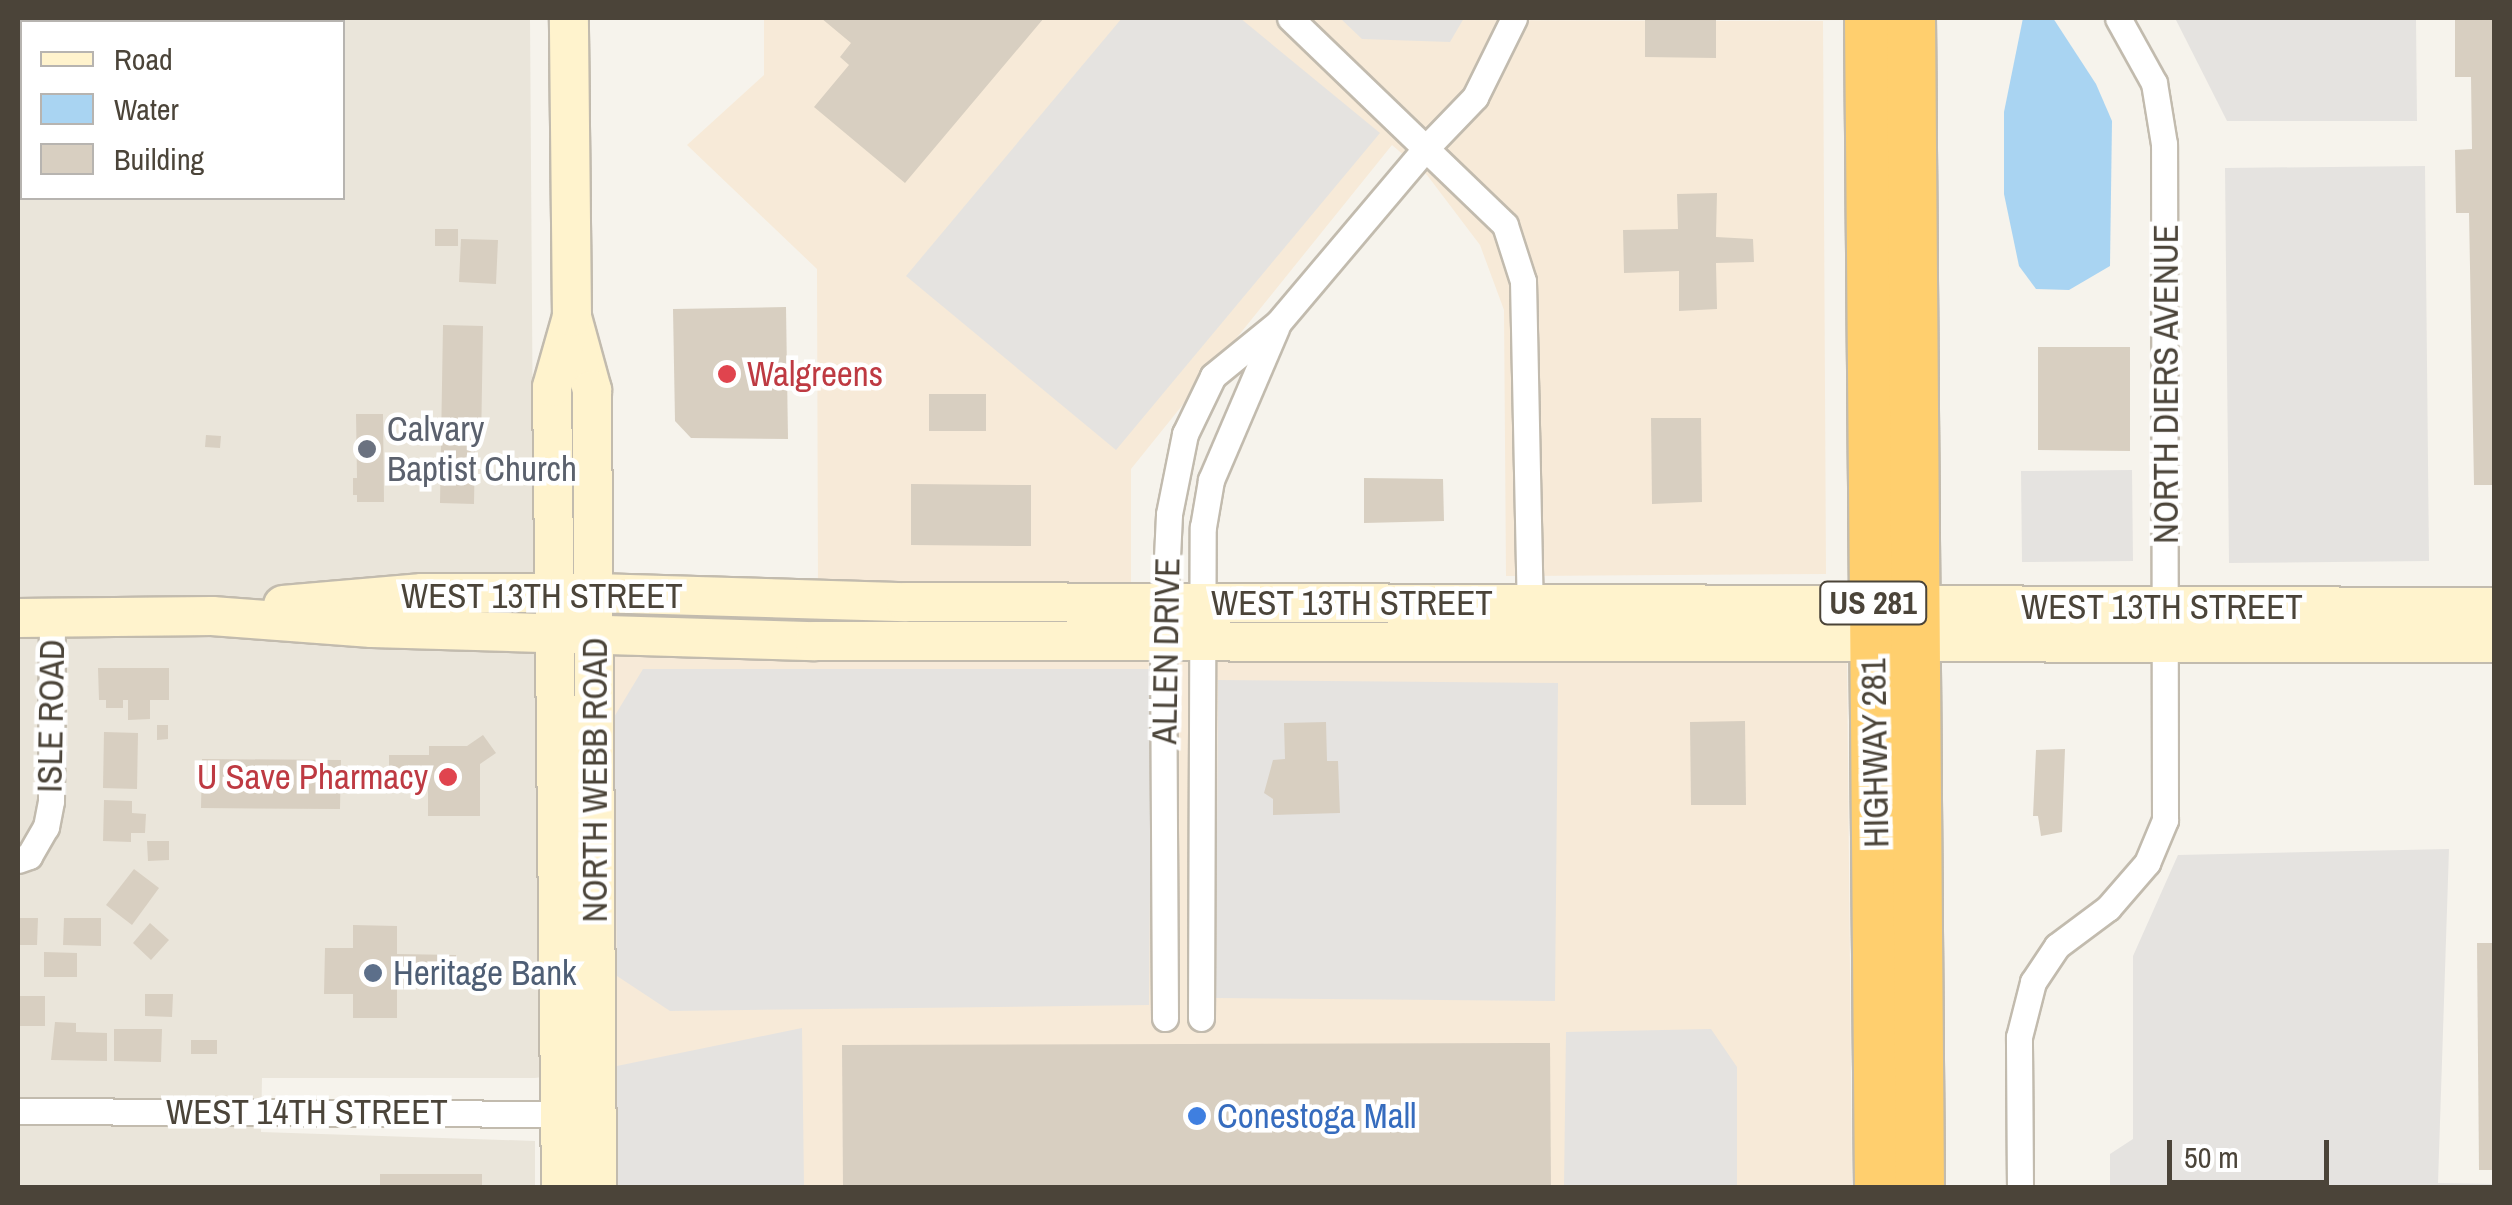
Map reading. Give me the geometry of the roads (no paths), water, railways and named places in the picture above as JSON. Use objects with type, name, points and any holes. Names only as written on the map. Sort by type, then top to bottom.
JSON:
[{"type":"highway","name":"HIGHWAY 281","points":[[1869,18],[1920,1188]]},
{"type":"highway","name":"HIGHWAY 281","points":[[1879,1188],[1911,18]]},
{"type":"main road","name":"NORTH WEBB ROAD","points":[[561,1188],[579,1114],[595,634],[592,390],[572,316],[569,18]]},
{"type":"main road","name":"NORTH WEBB ROAD","points":[[572,316],[552,388],[553,633],[579,1114],[598,1188]]},
{"type":"main road","name":"WEST 13TH STREET","points":[[212,616],[339,597],[595,593],[906,602],[1530,604],[1894,625]]},
{"type":"main road","name":"WEST 13TH STREET","points":[[35,618],[212,616],[372,628],[815,641],[1202,643],[1894,625],[2167,624],[2494,607]]},
{"type":"main road","name":"WEST 13TH STREET","points":[[2167,624],[2494,643]]},
{"type":"street","points":[[1290,18],[1505,224],[1524,281],[1530,604]]},
{"type":"street","name":"ALLEN DRIVE","points":[[1166,1018],[1163,642],[1169,514],[1186,434],[1213,376],[1278,324],[1426,148],[1476,98],[1514,18]]},
{"type":"street","name":"NORTH DIERS AVENUE","points":[[2020,1188],[2019,1036],[2032,982],[2056,946],[2108,908],[2148,863],[2165,820],[2164,144],[2154,83],[2118,18]]},
{"type":"street","name":"ALLEN DRIVE","points":[[1201,1018],[1203,527],[1210,480],[1278,324]]},
{"type":"street","name":"ISLE ROAD","points":[[18,860],[29,856],[46,827],[51,802],[35,618]]},
{"type":"street","name":"WEST 14TH STREET","points":[[18,1111],[579,1114]]},
{"type":"water","points":[[2023,18],[2053,18],[2096,84],[2112,121],[2110,266],[2069,290],[2036,289],[2019,266],[2004,194],[2004,112]]},
{"type":"place","name":"Walgreens","points":[[727,374]]},
{"type":"place","name":"Calvary Baptist Church","points":[[367,449]]},
{"type":"place","name":"U Save Pharmacy","points":[[448,777]]},
{"type":"place","name":"Heritage Bank","points":[[373,973]]},
{"type":"place","name":"Conestoga Mall","points":[[1197,1116]]}]
